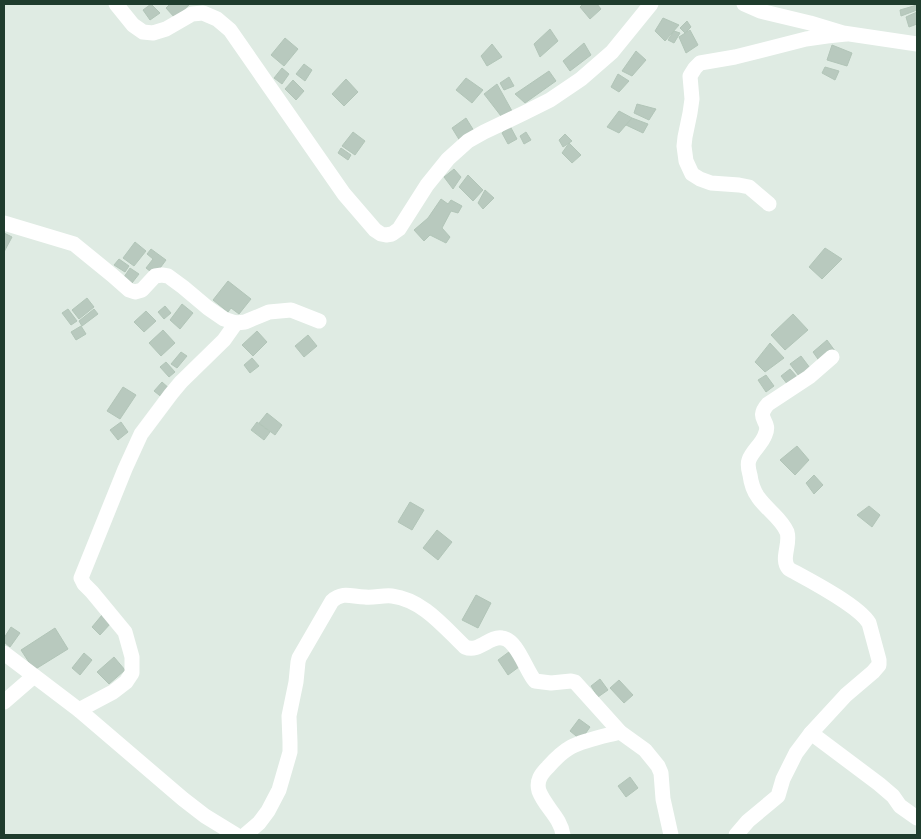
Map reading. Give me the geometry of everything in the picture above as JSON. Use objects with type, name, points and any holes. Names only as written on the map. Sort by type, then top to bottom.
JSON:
[{"type":"street","points":[[116,4],[133,26],[143,32],[153,33],[166,29],[192,14],[203,13],[218,19],[230,30],[344,194],[375,230],[386,235],[392,234],[399,229],[427,185],[448,159],[468,141],[550,100],[581,79],[612,52],[651,4]]},
{"type":"street","points":[[744,4],[760,11],[846,34],[917,44]]},
{"type":"street","points":[[769,204],[749,188],[739,185],[711,183],[692,174],[686,161],[684,146],[692,99],[690,76],[700,63],[735,57],[806,39],[846,34]]},
{"type":"street","points":[[4,223],[74,244],[129,290],[135,292],[142,290],[156,276],[162,275],[168,276],[224,319],[236,323],[245,322],[269,312],[291,310],[318,321]]},
{"type":"street","points":[[79,710],[113,692],[126,682],[132,673],[132,657],[125,632],[81,578],[87,561],[141,434],[171,394],[224,340],[236,323]]},
{"type":"street","points":[[736,835],[748,821],[778,796],[783,779],[796,753],[811,733],[846,695],[873,672],[878,665],[879,660],[867,620],[854,608],[819,585],[789,569],[786,565],[787,534],[771,510],[758,497],[752,486],[748,469],[749,460],[766,434],[767,426],[762,413],[763,409],[809,377],[832,357]]},
{"type":"street","points":[[246,835],[259,824],[279,790],[290,752],[289,716],[299,658],[332,601],[342,595],[365,597],[382,595],[406,599],[417,604],[432,615],[465,647],[477,648],[497,638],[504,638],[513,644],[535,681],[551,683],[575,682],[620,732],[645,750],[658,766],[661,773],[661,790],[671,835]]},
{"type":"street","points":[[4,654],[57,692],[183,799],[205,816],[236,835]]},
{"type":"street","points":[[4,702],[34,676]]},
{"type":"street","points":[[563,835],[562,829],[540,793],[538,779],[558,756],[573,746],[620,732]]},
{"type":"street","points":[[811,733],[879,784],[893,796],[900,806],[917,818]]},
{"type":"building","points":[[151,4],[160,13],[150,20],[143,10]]},
{"type":"building","points":[[170,4],[190,4],[175,18],[166,8]]},
{"type":"building","points":[[583,4],[597,4],[601,9],[590,19],[580,7]]},
{"type":"building","points":[[917,5],[917,10],[901,16],[900,10]]},
{"type":"building","points":[[917,12],[917,24],[909,27],[906,17]]},
{"type":"building","points":[[663,18],[679,25],[665,41],[655,31]]},
{"type":"building","points":[[687,21],[691,27],[685,33],[680,28]]},
{"type":"building","points":[[550,29],[558,41],[540,57],[534,44]]},
{"type":"building","points":[[690,30],[698,45],[686,53],[679,37]]},
{"type":"building","points":[[674,31],[680,33],[674,43],[668,40]]},
{"type":"building","points":[[285,38],[298,49],[284,66],[271,55]]},
{"type":"building","points":[[584,43],[591,55],[570,71],[563,61]]},
{"type":"building","points":[[492,44],[502,57],[487,66],[481,56]]},
{"type":"building","points":[[832,45],[852,53],[847,66],[827,60]]},
{"type":"building","points":[[636,51],[646,60],[632,76],[622,71]]},
{"type":"building","points":[[304,64],[312,70],[305,81],[296,74]]},
{"type":"building","points":[[825,67],[839,71],[835,80],[822,73]]},
{"type":"building","points":[[282,68],[289,74],[282,84],[274,78]]},
{"type":"building","points":[[549,71],[556,81],[525,103],[515,94]]},
{"type":"building","points":[[618,74],[629,81],[619,92],[611,87]]},
{"type":"building","points":[[509,77],[514,86],[504,90],[500,83]]},
{"type":"building","points":[[466,78],[483,90],[472,103],[456,90]]},
{"type":"building","points":[[346,79],[358,92],[344,106],[332,94]]},
{"type":"building","points":[[293,80],[304,91],[296,100],[285,89]]},
{"type":"building","points":[[497,84],[512,111],[501,116],[484,94]]},
{"type":"building","points":[[637,104],[656,109],[649,120],[634,113]]},
{"type":"building","points":[[619,111],[632,118],[619,133],[607,127]]},
{"type":"building","points":[[466,118],[474,131],[460,141],[452,128]]},
{"type":"building","points":[[632,118],[648,124],[643,133],[626,125]]},
{"type":"building","points":[[510,126],[517,139],[508,144],[502,133]]},
{"type":"building","points":[[353,132],[365,141],[355,155],[342,146]]},
{"type":"building","points":[[526,132],[531,140],[524,144],[520,136]]},
{"type":"building","points":[[565,134],[572,141],[563,147],[559,140]]},
{"type":"building","points":[[569,143],[581,155],[572,163],[562,153]]},
{"type":"building","points":[[341,148],[351,155],[348,160],[338,153]]},
{"type":"building","points":[[454,169],[461,177],[453,189],[444,177]]},
{"type":"building","points":[[468,175],[483,190],[473,201],[459,187]]},
{"type":"building","points":[[485,190],[494,198],[483,209],[478,203]]},
{"type":"building","points":[[441,199],[448,204],[451,200],[462,206],[458,213],[451,211],[442,228],[450,237],[446,243],[430,235],[424,241],[414,230],[428,218]]},
{"type":"building","points":[[4,233],[12,237],[4,252]]},
{"type":"building","points":[[135,242],[146,251],[134,266],[123,258]]},
{"type":"building","points":[[825,248],[842,259],[822,279],[809,267]]},
{"type":"building","points":[[151,249],[166,260],[155,275],[146,268],[153,259],[147,254]]},
{"type":"building","points":[[119,259],[129,266],[125,272],[114,265]]},
{"type":"building","points":[[130,268],[139,274],[132,283],[124,277]]},
{"type":"building","points":[[228,281],[251,299],[239,314],[231,308],[228,312],[213,300]]},
{"type":"building","points":[[87,298],[94,307],[79,319],[72,310]]},
{"type":"building","points":[[182,304],[193,313],[180,329],[170,320]]},
{"type":"building","points":[[165,306],[171,313],[164,319],[158,312]]},
{"type":"building","points":[[68,309],[77,321],[71,325],[62,313]]},
{"type":"building","points":[[94,309],[98,314],[82,326],[79,321]]},
{"type":"building","points":[[146,311],[156,321],[144,332],[134,322]]},
{"type":"building","points":[[793,314],[808,330],[785,350],[771,335]]},
{"type":"building","points":[[81,326],[86,334],[76,340],[71,332]]},
{"type":"building","points":[[163,330],[175,343],[161,356],[149,343]]},
{"type":"building","points":[[257,331],[267,342],[253,356],[242,345]]},
{"type":"building","points":[[308,335],[317,346],[304,357],[295,346]]},
{"type":"building","points":[[827,340],[835,351],[820,362],[813,352]]},
{"type":"building","points":[[770,343],[784,358],[765,372],[755,362]]},
{"type":"building","points":[[181,352],[187,356],[177,368],[171,364]]},
{"type":"building","points":[[801,356],[810,368],[799,376],[790,364]]},
{"type":"building","points":[[252,358],[259,366],[250,373],[244,365]]},
{"type":"building","points":[[166,362],[175,372],[169,377],[160,367]]},
{"type":"building","points":[[790,369],[798,378],[788,385],[781,376]]},
{"type":"building","points":[[766,375],[774,386],[766,392],[758,380]]},
{"type":"building","points":[[162,382],[171,390],[164,399],[154,391]]},
{"type":"building","points":[[123,387],[136,395],[120,419],[107,411]]},
{"type":"building","points":[[267,413],[282,425],[275,435],[259,423]]},
{"type":"building","points":[[121,422],[128,432],[118,440],[110,430]]},
{"type":"building","points":[[257,422],[270,432],[264,440],[251,430]]},
{"type":"building","points":[[797,446],[809,460],[795,475],[780,460]]},
{"type":"building","points":[[814,475],[823,485],[814,494],[806,483]]},
{"type":"building","points":[[410,502],[424,510],[412,530],[398,522]]},
{"type":"building","points":[[869,506],[880,515],[872,527],[857,515]]},
{"type":"building","points":[[437,530],[452,542],[438,560],[423,548]]},
{"type":"building","points":[[476,595],[491,603],[478,628],[462,620]]},
{"type":"building","points":[[102,615],[111,623],[100,635],[92,627]]},
{"type":"building","points":[[11,627],[20,633],[10,647],[4,642],[4,638]]},
{"type":"building","points":[[55,628],[68,649],[34,670],[21,650]]},
{"type":"building","points":[[517,646],[527,661],[508,675],[498,660]]},
{"type":"building","points":[[84,653],[92,660],[80,675],[72,668]]},
{"type":"building","points":[[114,657],[125,670],[109,684],[97,672]]},
{"type":"building","points":[[600,679],[608,690],[598,697],[591,686]]},
{"type":"building","points":[[619,680],[633,695],[624,703],[610,688]]},
{"type":"building","points":[[579,719],[590,727],[581,740],[570,731]]},
{"type":"building","points":[[630,777],[638,788],[626,797],[618,786]]}]
